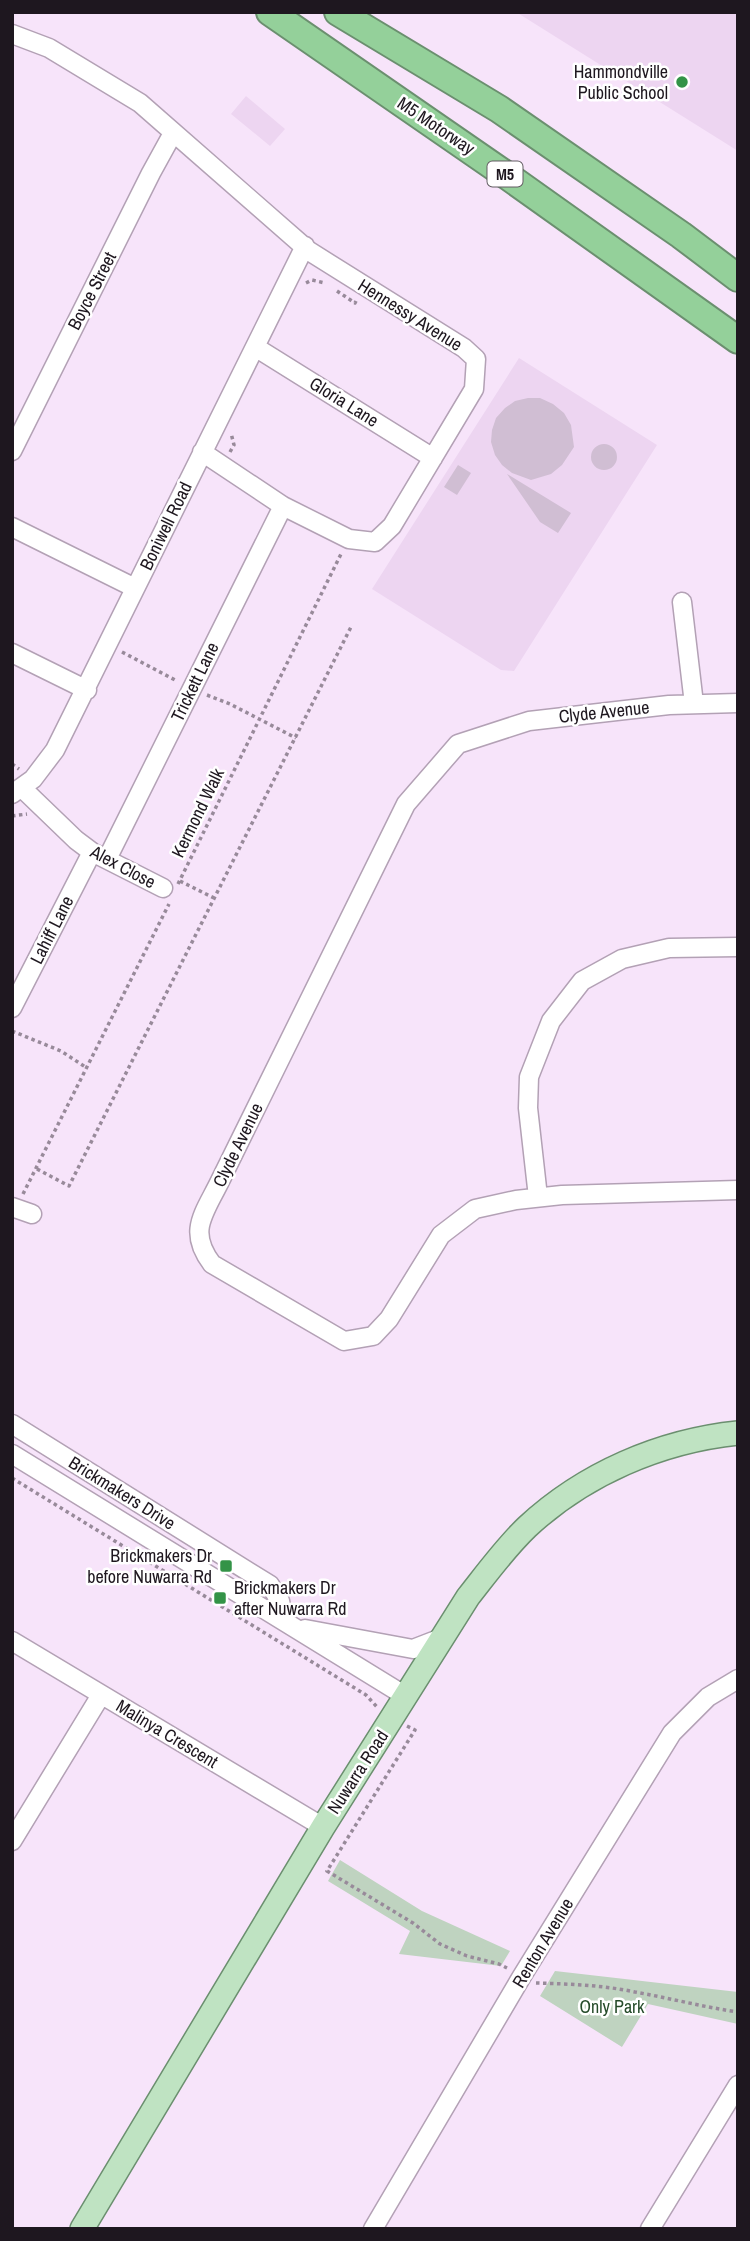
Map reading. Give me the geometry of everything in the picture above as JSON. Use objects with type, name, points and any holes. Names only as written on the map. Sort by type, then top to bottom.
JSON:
[{"type":"highway","name":"M5 Motorway","points":[[270,12],[738,340]]},
{"type":"highway","points":[[338,12],[499,109],[681,235],[738,278]]},
{"type":"main road","name":"Nuwarra Road","points":[[82,2229],[323,1828],[468,1597],[496,1561],[525,1529],[564,1496],[608,1472],[653,1451],[738,1433]]},
{"type":"street","name":"Hennessy Avenue","points":[[12,34],[49,48],[140,103],[305,247],[464,348],[476,359],[474,389],[392,526],[375,542],[349,539]]},
{"type":"street","name":"Boyce Street","points":[[12,451],[173,133]]},
{"type":"street","name":"Boniwell Road","points":[[17,791],[55,750],[87,690],[305,247]]},
{"type":"street","name":"Gloria Lane","points":[[255,347],[433,458]]},
{"type":"street","points":[[202,452],[283,506],[349,539]]},
{"type":"street","name":"Trickett Lane","points":[[100,855],[283,506]]},
{"type":"street","points":[[12,527],[135,588]]},
{"type":"street","points":[[682,601],[694,704]]},
{"type":"street","points":[[12,653],[87,690]]},
{"type":"street","name":"Clyde Avenue","points":[[738,703],[694,704],[529,721],[458,744],[406,804],[210,1201],[201,1220],[198,1237],[201,1251],[212,1264],[344,1340],[373,1336],[389,1319],[441,1235],[475,1209],[562,1195],[738,1190]]},
{"type":"street","name":"Alex Close","points":[[17,791],[76,840],[163,888]]},
{"type":"street","name":"Lahiff Lane","points":[[12,1008],[100,855]]},
{"type":"street","points":[[538,1197],[528,1108],[529,1077],[551,1021],[582,981],[622,959],[669,948],[738,947]]},
{"type":"street","points":[[13,1207],[32,1214]]},
{"type":"street","name":"Brickmakers Drive","points":[[12,1424],[270,1585],[290,1624]]},
{"type":"street","name":"Brickmakers Drive","points":[[12,1454],[407,1697]]},
{"type":"street","points":[[290,1624],[413,1649],[444,1637]]},
{"type":"street","name":"Malinya Crescent","points":[[12,1640],[323,1828]]},
{"type":"street","name":"Renton Avenue","points":[[373,2229],[522,1976],[672,1732],[708,1697],[738,1679]]},
{"type":"street","points":[[12,1841],[101,1695]]},
{"type":"street","points":[[650,2229],[738,2085]]},
{"type":"path","points":[[301,288],[312,280],[324,283],[355,303],[365,286]]},
{"type":"path","points":[[221,465],[234,445],[230,430]]},
{"type":"path","name":"Kermond Walk","points":[[13,1207],[37,1169],[349,539]]},
{"type":"path","points":[[37,1169],[69,1186],[352,625]]},
{"type":"path","points":[[121,652],[185,685]]},
{"type":"path","points":[[199,692],[230,704],[296,738]]},
{"type":"path","points":[[180,881],[214,898]]},
{"type":"path","points":[[12,1031],[61,1051],[87,1068]]},
{"type":"path","points":[[12,1479],[366,1695],[371,1703]]},
{"type":"path","points":[[415,1730],[327,1871],[413,1923],[440,1944],[467,1956],[499,1964],[534,1982],[560,1982],[634,1991],[738,2012]]},
{"type":"shaded area","name":"Hammondville Public School","points":[[516,12],[738,12],[738,151]]},
{"type":"shaded area","points":[[246,96],[285,129],[270,146],[231,114]]},
{"type":"shaded area","points":[[519,358],[657,445],[514,671],[501,670],[372,589]]},
{"type":"green space","points":[[340,1860],[422,1911],[510,1951],[501,1966],[399,1954],[410,1931],[328,1881]]},
{"type":"green space","name":"Only Park","points":[[555,1971],[738,1992],[738,2024],[648,2004],[622,2047],[540,1996]]},
{"type":"building","points":[[540,398],[564,413],[571,425],[574,447],[562,465],[551,474],[531,480],[512,473],[502,465],[491,442],[496,418],[515,401]]},
{"type":"building","points":[[604,444],[613,448],[617,457],[613,466],[604,470],[595,466],[591,457],[595,448]]},
{"type":"building","points":[[458,465],[471,473],[457,495],[444,487]]},
{"type":"building","points":[[507,474],[571,513],[558,533],[540,522]]},
{"type":"place","name":"Hammondville Public School","points":[[682,82]]},
{"type":"place","name":"Brickmakers Dr before Nuwarra Rd","points":[[226,1566]]},
{"type":"place","name":"Brickmakers Dr after Nuwarra Rd","points":[[220,1598]]}]
